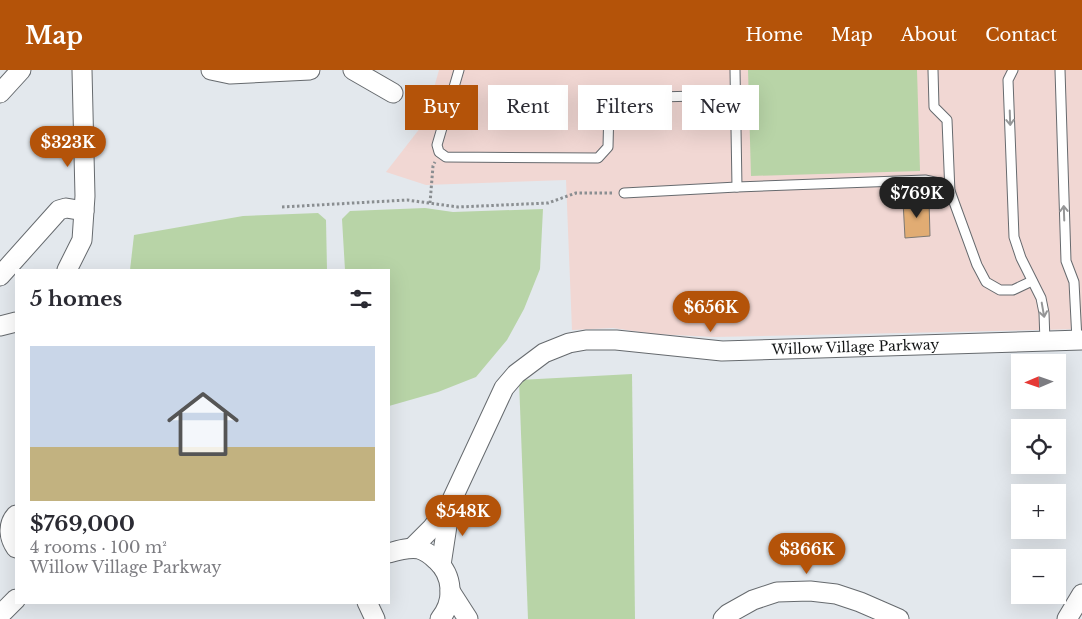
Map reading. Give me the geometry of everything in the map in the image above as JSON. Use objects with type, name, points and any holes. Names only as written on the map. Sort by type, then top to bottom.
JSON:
[{"type":"street","points":[[0,93],[21,70]]},
{"type":"street","points":[[68,269],[82,240],[85,186],[82,70]]},
{"type":"street","points":[[211,70],[230,74],[310,70]]},
{"type":"street","points":[[353,70],[393,93]]},
{"type":"street","points":[[0,276],[59,210],[66,208],[84,211]]},
{"type":"street","points":[[0,326],[15,322]]},
{"type":"street","name":"Willow Village Parkway","points":[[412,548],[432,528],[450,504],[504,388],[516,374],[544,352],[569,343],[586,340],[616,340],[722,351],[1080,340]]},
{"type":"street","name":"Willow Village Parkway","points":[[441,565],[450,504]]},
{"type":"street","points":[[15,516],[9,531],[15,547]]},
{"type":"street","points":[[390,553],[412,548],[422,550],[441,565],[448,577],[450,591],[448,605],[440,619]]},
{"type":"street","points":[[450,591],[468,619]]},
{"type":"street","points":[[723,619],[728,614],[753,600],[777,592],[810,591],[836,594],[899,619]]},
{"type":"street","points":[[1067,619],[1082,594]]},
{"type":"street","points":[[0,615],[15,600]]},
{"type":"lane","points":[[455,85],[459,70]]},
{"type":"lane","points":[[734,70],[735,85]]},
{"type":"lane","points":[[933,70],[934,107],[947,120],[950,193]]},
{"type":"lane","points":[[1013,70],[1008,80],[1014,237],[1021,258],[1041,298],[1044,313],[1045,342]]},
{"type":"lane","points":[[1060,70],[1066,261],[1074,282],[1080,340]]},
{"type":"lane","points":[[442,130],[437,145],[439,152],[446,157],[598,158],[608,147],[609,106],[620,98],[682,96]]},
{"type":"lane","points":[[736,130],[737,187]]},
{"type":"lane","points":[[624,193],[925,180],[939,183],[950,191],[977,265],[986,282],[1000,290],[1013,290],[1032,281]]},
{"type":"path","points":[[393,93],[405,97]]},
{"type":"path","points":[[430,203],[433,166],[439,152]]},
{"type":"path","points":[[282,207],[407,200],[458,207],[548,203],[576,193],[624,193]]},
{"type":"shaded area","points":[[439,70],[1082,70],[1082,329],[714,337],[654,334],[613,328],[572,330],[566,180],[426,185],[386,172],[419,130],[478,130],[478,85],[435,85]]},
{"type":"green space","points":[[748,70],[917,70],[920,171],[751,176],[750,130],[759,130],[759,85],[748,85]]},
{"type":"green space","points":[[425,208],[453,212],[543,209],[540,269],[524,309],[507,340],[476,377],[438,392],[390,406],[390,269],[345,269],[342,219],[350,211]]},
{"type":"green space","points":[[318,213],[326,220],[327,269],[130,269],[134,235],[243,216]]},
{"type":"green space","points":[[632,374],[635,619],[528,619],[519,380]]},
{"type":"building","points":[[929,200],[930,236],[905,238],[903,201]]}]
